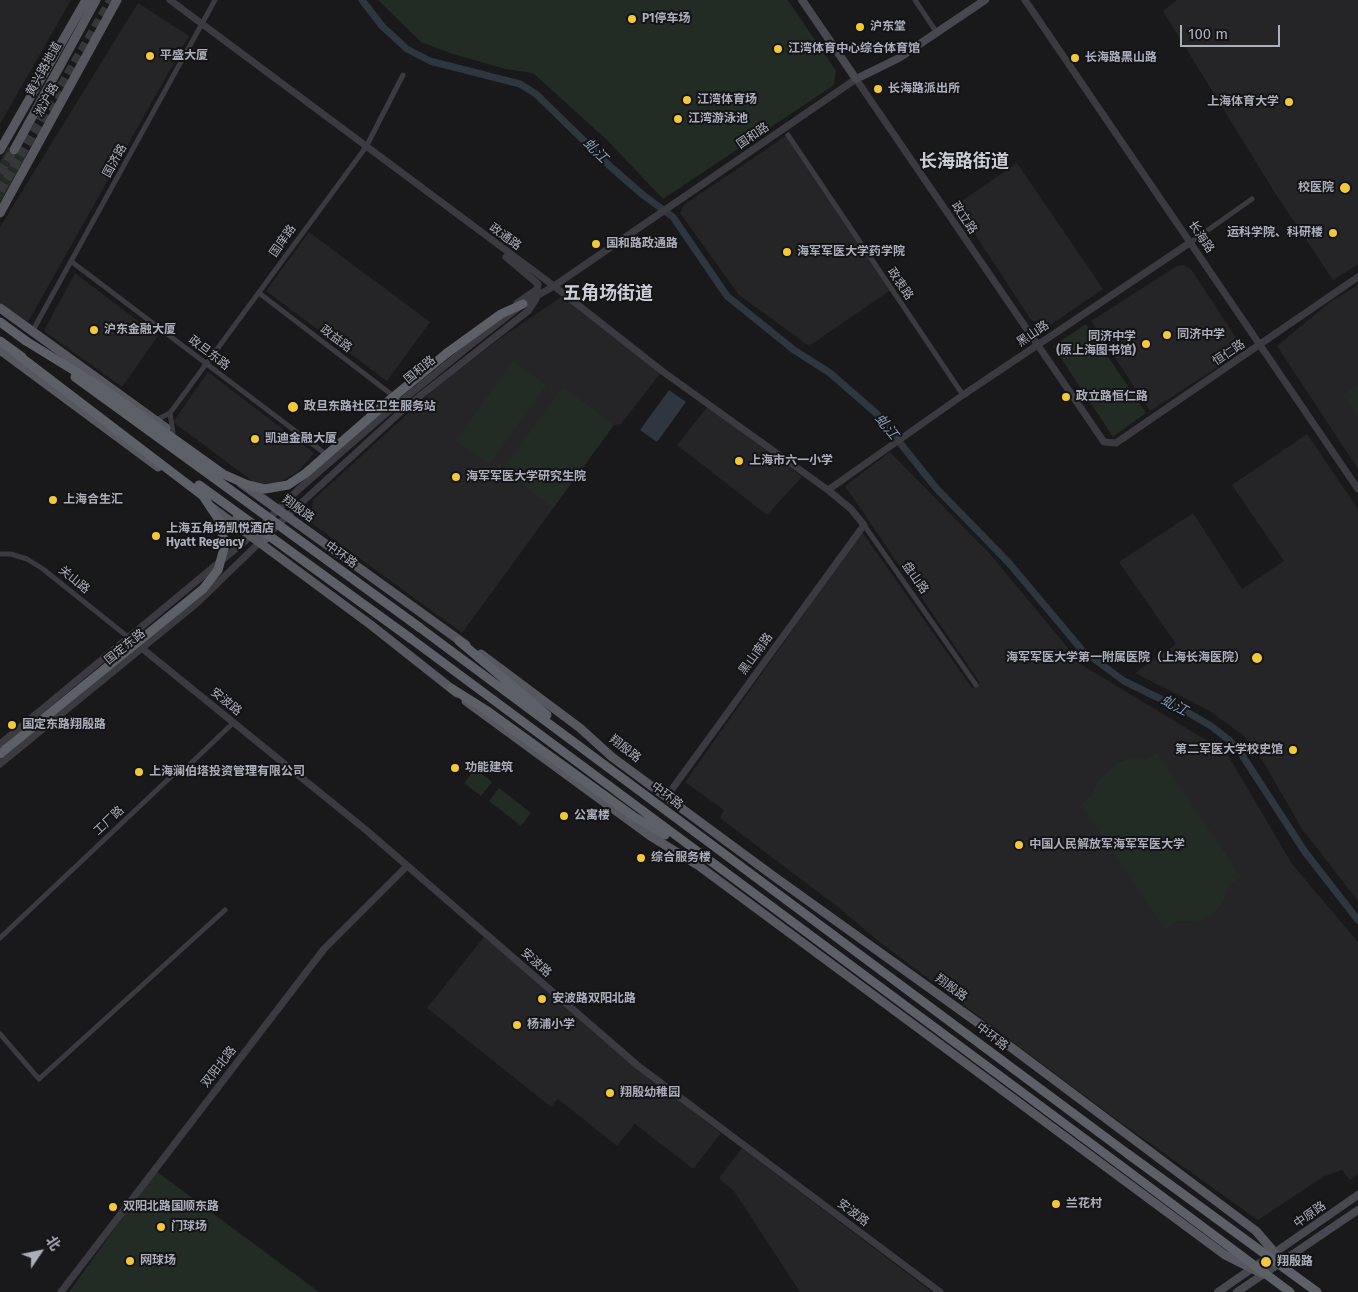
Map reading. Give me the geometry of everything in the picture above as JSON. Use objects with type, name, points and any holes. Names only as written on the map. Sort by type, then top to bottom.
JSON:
[{"type":"highway","points":[[26,341],[104,389],[223,474],[248,485],[265,489],[288,485],[306,473],[392,398],[447,354],[501,314],[523,304]]},
{"type":"highway","name":"中环路","points":[[0,322],[419,627],[1128,1154],[1317,1292]]},
{"type":"highway","points":[[0,341],[92,413],[199,492],[215,512],[222,529],[225,545],[218,570],[203,589],[2,749]]},
{"type":"highway","points":[[17,354],[410,638],[1289,1292]]},
{"type":"highway","points":[[458,641],[606,766]]},
{"type":"highway","points":[[451,688],[486,710],[633,816],[710,862]]},
{"type":"main road","name":"淞沪路","points":[[0,150],[86,0]]},
{"type":"main road","name":"黄兴路地道","points":[[14,150],[96,0]]},
{"type":"main road","name":"淞沪路","points":[[0,213],[117,0]]},
{"type":"main road","name":"政立路","points":[[802,0],[856,79]]},
{"type":"main road","name":"国和路","points":[[856,79],[899,58],[985,0]]},
{"type":"main road","name":"翔殷路","points":[[0,308],[458,641],[478,652],[580,728],[612,757],[780,881],[988,1030],[1256,1231],[1281,1261],[1321,1292]]},
{"type":"main road","points":[[0,348],[72,396],[262,540],[477,710],[652,837],[699,866],[1225,1255],[1263,1274],[1289,1292]]},
{"type":"main road","name":"中原路","points":[[1218,1292],[1358,1195]]},
{"type":"main road","name":"中原路","points":[[1237,1292],[1358,1210]]},
{"type":"street","name":"政通路","points":[[170,0],[487,238],[554,286],[662,371],[828,490]]},
{"type":"street","name":"国济路","points":[[32,332],[215,0]]},
{"type":"street","points":[[915,0],[937,33]]},
{"type":"street","name":"长海路","points":[[1025,0],[1358,489]]},
{"type":"street","name":"国庠路","points":[[155,420],[170,413],[366,146],[403,75]]},
{"type":"street","name":"国和路","points":[[253,534],[400,401],[523,304],[538,297],[856,79]]},
{"type":"street","name":"政立路","points":[[856,79],[1036,345],[1104,442],[1110,444]]},
{"type":"street","name":"政衷路","points":[[788,135],[963,394]]},
{"type":"street","name":"黑山路","points":[[828,490],[963,394],[1191,242],[1252,199]]},
{"type":"street","points":[[487,238],[492,246],[538,284],[537,289],[501,314]]},
{"type":"street","name":"政旦东路","points":[[72,262],[334,461]]},
{"type":"street","name":"恒仁路","points":[[1110,444],[1116,444],[1358,277]]},
{"type":"street","name":"政益路","points":[[259,293],[400,401]]},
{"type":"street","name":"国和路","points":[[262,540],[406,408],[528,311],[538,297]]},
{"type":"street","points":[[170,413],[173,433]]},
{"type":"street","name":"盘山路","points":[[828,490],[864,524],[976,685]]},
{"type":"street","name":"黑山南路","points":[[667,796],[864,524]]},
{"type":"street","name":"国定东路","points":[[2,749],[128,637],[253,534]]},
{"type":"street","name":"国定东路","points":[[0,764],[197,603],[262,540]]},
{"type":"street","name":"关山路","points":[[0,554],[12,554],[44,568],[128,637]]},
{"type":"street","name":"安波路","points":[[128,637],[234,722],[407,866],[637,1065],[940,1292]]},
{"type":"street","name":"工厂路","points":[[0,938],[177,771],[186,768],[234,722]]},
{"type":"street","name":"双阳北路","points":[[61,1292],[324,949],[407,866]]},
{"type":"street","points":[[0,1034],[39,1079],[225,910]]},
{"type":"shaded area","points":[[0,0],[71,0],[0,124]]},
{"type":"shaded area","name":"江湾体育场","points":[[378,0],[788,0],[836,71],[834,85],[663,199],[607,140],[533,73],[505,69],[450,53],[421,42]]},
{"type":"shaded area","name":"上海体育大学","points":[[1177,0],[1358,0],[1358,264],[1333,280],[1275,193],[1163,11]]},
{"type":"shaded area","points":[[138,3],[189,36],[28,322],[0,303],[0,227]]},
{"type":"shaded area","name":"海军军医大学药学院","points":[[787,135],[891,290],[809,346],[739,295],[680,213],[684,205]]},
{"type":"shaded area","points":[[8,147],[26,158],[0,202],[0,162]]},
{"type":"shaded area","points":[[1017,163],[1103,289],[1049,326],[1031,320],[956,205]]},
{"type":"shaded area","points":[[309,232],[430,322],[387,381],[266,291]]},
{"type":"shaded area","name":"同济中学","points":[[1184,265],[1191,269],[1244,350],[1150,411],[1091,321],[1177,266]]},
{"type":"shaded area","points":[[75,273],[158,336],[122,387],[44,331]]},
{"type":"shaded area","points":[[1358,285],[1358,469],[1277,346],[1329,303]]},
{"type":"shaded area","name":"海军军医大学研究生院","points":[[564,295],[662,371],[621,424],[614,425],[462,633],[310,522],[313,500],[439,385],[501,338]]},
{"type":"shaded area","points":[[1086,324],[1146,413],[1113,437],[1053,346]]},
{"type":"shaded area","points":[[513,361],[546,385],[489,464],[456,441]]},
{"type":"shaded area","points":[[208,372],[314,453],[298,472],[274,485],[255,483],[173,422]]},
{"type":"shaded area","points":[[1358,385],[1358,417],[1343,395]]},
{"type":"shaded area","points":[[563,387],[614,425],[553,508],[503,469]]},
{"type":"shaded area","points":[[669,390],[686,402],[657,442],[640,430]]},
{"type":"shaded area","name":"上海市六一小学","points":[[708,406],[802,477],[767,515],[677,445]]},
{"type":"shaded area","name":"海军军医大学第一附属医院（上海长海医院）","points":[[1307,434],[1358,509],[1358,901],[1302,829],[1264,763],[1244,736],[1210,711],[1135,673],[1176,644],[1119,562],[1193,513],[1242,589],[1284,561],[1232,485]]},
{"type":"shaded area","name":"中国人民解放军海军军医大学","points":[[890,452],[990,554],[1082,665],[1226,752],[1292,864],[1358,942],[1358,1174],[1350,1180],[1342,1170],[1323,1177],[1258,1220],[1113,1117],[877,940],[838,907],[720,818],[724,810],[685,782],[862,532],[972,688],[980,683],[845,486]]},
{"type":"shaded area","points":[[1157,753],[1241,877],[1230,884],[1222,904],[1214,913],[1198,921],[1176,921],[1165,929],[1081,804],[1092,796],[1097,783],[1117,763],[1131,758],[1148,759]]},
{"type":"shaded area","points":[[475,769],[492,782],[481,796],[464,783]]},
{"type":"shaded area","points":[[499,788],[531,813],[521,826],[489,801]]},
{"type":"shaded area","name":"杨浦小学","points":[[484,937],[605,1042],[721,1133],[693,1169],[635,1124],[617,1146],[558,1099],[551,1107],[427,1008]]},
{"type":"shaded area","points":[[742,1148],[932,1292],[800,1292],[734,1191],[719,1178]]},
{"type":"shaded area","points":[[156,1171],[319,1292],[69,1292]]},
{"type":"waterway","name":"虬江","points":[[362,0],[382,26],[407,49],[430,61],[520,84],[536,94],[612,168],[643,195],[673,217],[727,296],[794,350],[830,373],[877,414],[936,488],[1009,563],[1082,650],[1124,681],[1187,712],[1211,726],[1229,740],[1240,752],[1305,852],[1358,920]]},
{"type":"tunnel","points":[[0,191],[111,0]]},
{"type":"tunnel","points":[[0,173],[14,150]]},
{"type":"place","name":"P1停车场","points":[[632,19]]},
{"type":"place","name":"沪东堂","points":[[860,27]]},
{"type":"place","name":"江湾体育中心综合体育馆","points":[[778,49]]},
{"type":"place","name":"平盛大厦","points":[[150,56]]},
{"type":"place","name":"长海路黑山路","points":[[1075,58]]},
{"type":"place","name":"长海路派出所","points":[[878,89]]},
{"type":"place","name":"江湾体育场","points":[[687,100]]},
{"type":"place","name":"上海体育大学","points":[[1289,102]]},
{"type":"place","name":"江湾游泳池","points":[[678,119]]},
{"type":"place","name":"校医院","points":[[1345,188]]},
{"type":"place","name":"运科学院、科研楼","points":[[1333,233]]},
{"type":"place","name":"国和路政通路","points":[[596,244]]},
{"type":"place","name":"海军军医大学药学院","points":[[787,252]]},
{"type":"place","name":"沪东金融大厦","points":[[94,330]]},
{"type":"place","name":"同济中学","points":[[1167,335]]},
{"type":"place","name":"同济中学 (原上海图书馆)","points":[[1146,344]]},
{"type":"place","name":"政立路恒仁路","points":[[1066,397]]},
{"type":"place","name":"政旦东路社区卫生服务站","points":[[293,407]]},
{"type":"place","name":"凯迪金融大厦","points":[[255,439]]},
{"type":"place","name":"上海市六一小学","points":[[739,461]]},
{"type":"place","name":"海军军医大学研究生院","points":[[456,477]]},
{"type":"place","name":"上海合生汇","points":[[53,500]]},
{"type":"place","name":"上海五角场凯悦酒店 Hyatt Regency","points":[[156,536]]},
{"type":"place","name":"海军军医大学第一附属医院（上海长海医院）","points":[[1257,658]]},
{"type":"place","name":"国定东路翔殷路","points":[[12,725]]},
{"type":"place","name":"第二军医大学校史馆","points":[[1293,750]]},
{"type":"place","name":"功能建筑","points":[[455,768]]},
{"type":"place","name":"上海澜伯塔投资管理有限公司","points":[[139,772]]},
{"type":"place","name":"公寓楼","points":[[564,816]]},
{"type":"place","name":"中国人民解放军海军军医大学","points":[[1019,845]]},
{"type":"place","name":"综合服务楼","points":[[641,858]]},
{"type":"place","name":"安波路双阳北路","points":[[542,999]]},
{"type":"place","name":"杨浦小学","points":[[517,1025]]},
{"type":"place","name":"翔殷幼稚园","points":[[610,1093]]},
{"type":"place","name":"兰花村","points":[[1056,1204]]},
{"type":"place","name":"双阳北路国顺东路","points":[[113,1207]]},
{"type":"place","name":"门球场","points":[[161,1227]]},
{"type":"place","name":"网球场","points":[[130,1261]]},
{"type":"place","name":"翔殷路","points":[[1266,1262]]},
{"type":"district","name":"长海路街道","points":[[964,162]]},
{"type":"district","name":"五角场街道","points":[[608,294]]}]
